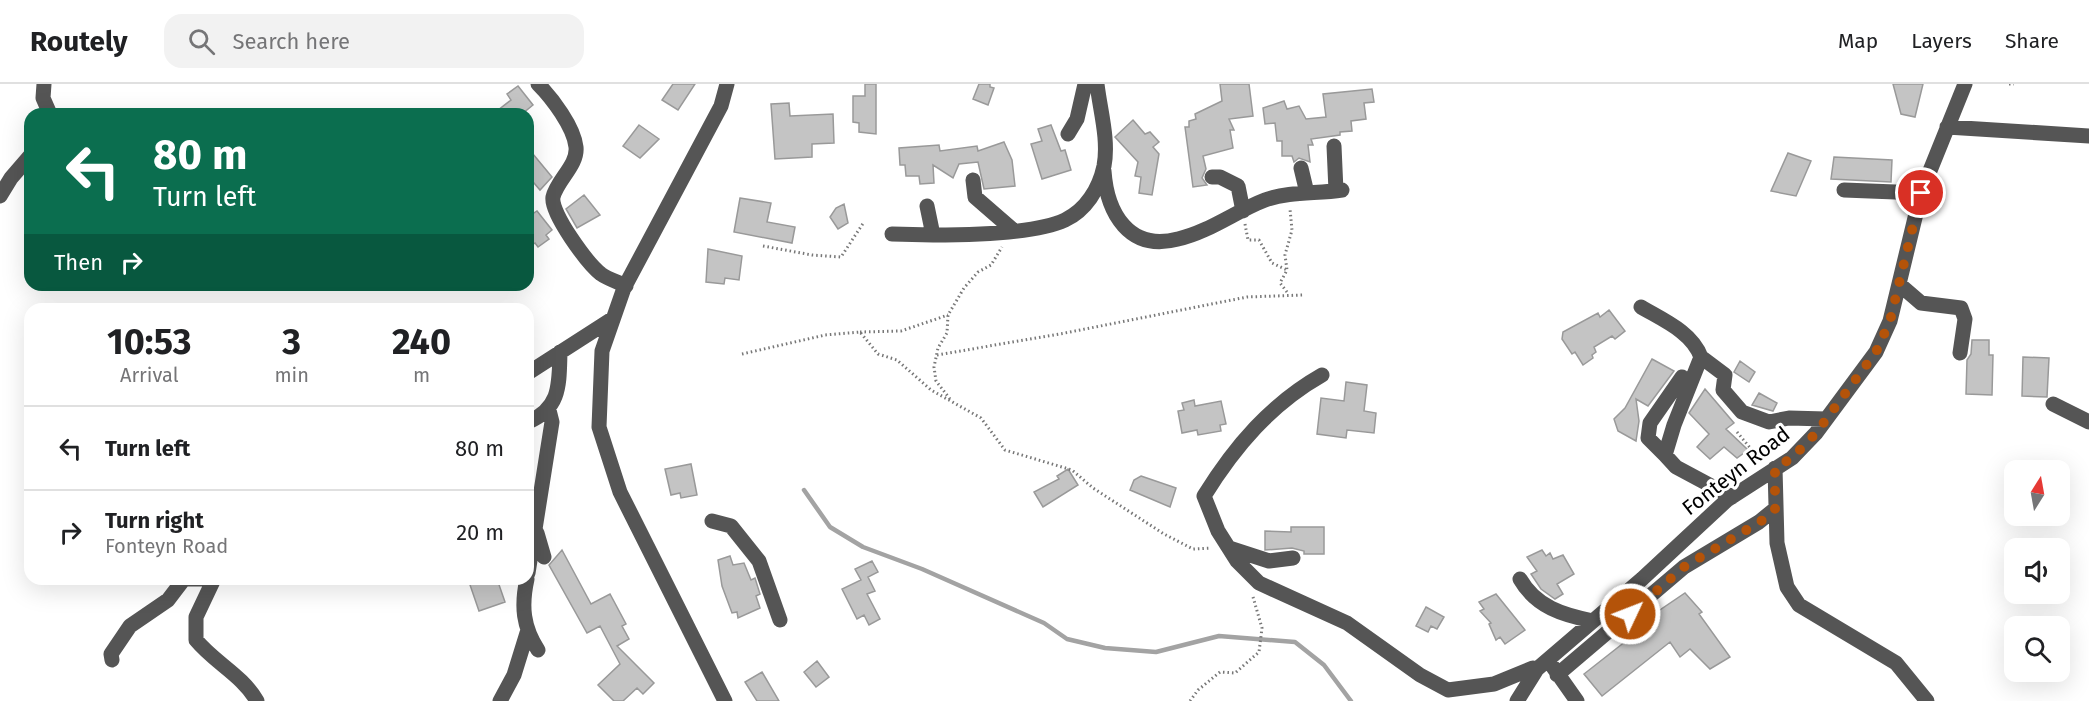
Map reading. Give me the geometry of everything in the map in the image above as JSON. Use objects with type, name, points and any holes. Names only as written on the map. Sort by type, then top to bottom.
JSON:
[{"type":"street","points":[[44,84],[43,98],[47,108]]},
{"type":"street","points":[[538,84],[569,128],[576,148],[573,161],[558,181],[552,200],[556,213],[587,260],[602,275],[626,286]]},
{"type":"street","points":[[725,701],[620,492],[599,427],[602,351],[612,319],[626,286],[721,106],[728,84]]},
{"type":"street","points":[[1068,134],[1077,119],[1085,84]]},
{"type":"street","points":[[1097,84],[1110,206],[1118,222],[1134,234],[1157,241],[1178,240],[1266,200],[1288,194],[1339,190],[1334,146]]},
{"type":"street","points":[[1965,84],[1947,127],[2089,136]]},
{"type":"street","name":"Fonteyn Road","points":[[1517,701],[1537,669],[1732,497],[1792,458],[1826,419],[1876,352],[1890,321],[1921,193],[1947,127]]},
{"type":"street","points":[[0,196],[10,178],[24,163]]},
{"type":"street","points":[[892,234],[1009,237],[1065,220],[1084,207],[1095,191],[1104,165]]},
{"type":"street","points":[[1301,168],[1307,193]]},
{"type":"street","points":[[1212,177],[1220,177],[1238,186],[1243,211]]},
{"type":"street","points":[[973,180],[975,197],[1009,237]]},
{"type":"street","points":[[1844,190],[1921,193]]},
{"type":"street","points":[[927,206],[933,235]]},
{"type":"street","points":[[1899,284],[1921,303],[1961,308],[1965,319],[1960,353]]},
{"type":"street","points":[[1641,308],[1680,330],[1697,346],[1701,357],[1725,375],[1723,390],[1742,412],[1769,422],[1789,418],[1826,419]]},
{"type":"street","points":[[534,369],[612,319]]},
{"type":"street","points":[[534,419],[549,410],[558,389],[560,352]]},
{"type":"street","points":[[1665,455],[1674,425],[1701,357]]},
{"type":"street","points":[[1322,375],[1297,389],[1269,412],[1224,463],[1204,496],[1225,548],[1259,583],[1347,623],[1420,675],[1448,690],[1494,684],[1533,668]]},
{"type":"street","points":[[1682,377],[1650,423],[1648,438],[1676,467],[1732,497]]},
{"type":"street","points":[[2053,404],[2089,422]]},
{"type":"street","points":[[534,541],[552,422],[549,410]]},
{"type":"street","points":[[1773,470],[1777,543],[1787,587],[1799,605],[1896,663],[1928,701]]},
{"type":"street","points":[[534,499],[542,490]]},
{"type":"street","points":[[1557,675],[1684,567],[1760,522],[1775,509]]},
{"type":"street","points":[[712,521],[731,526],[759,561],[780,620]]},
{"type":"street","points":[[536,530],[544,557]]},
{"type":"street","points":[[1225,548],[1269,561],[1293,558]]},
{"type":"street","points":[[1520,579],[1528,593],[1546,607],[1593,621]]},
{"type":"street","points":[[112,660],[111,654],[130,626],[168,600],[179,585]]},
{"type":"street","points":[[211,585],[196,617],[196,640],[207,653],[249,687],[258,701]]},
{"type":"street","points":[[500,701],[514,675],[527,633],[524,603],[526,585]]},
{"type":"street","points":[[527,633],[538,650]]},
{"type":"street","points":[[1548,660],[1577,701]]},
{"type":"path","points":[[2009,84],[2014,84]]},
{"type":"path","points":[[1287,292],[1280,283],[1287,270],[1285,255],[1292,230],[1288,194]]},
{"type":"path","points":[[1243,211],[1248,240],[1259,240],[1272,263],[1287,270]]},
{"type":"path","points":[[763,246],[812,255],[841,257],[864,222]]},
{"type":"path","points":[[952,402],[936,381],[934,367],[947,333],[948,315],[964,288],[978,272],[991,265],[1009,237]]},
{"type":"path","points":[[937,355],[1247,297],[1304,295]]},
{"type":"path","points":[[742,354],[825,335],[902,331],[948,315]]},
{"type":"path","points":[[860,332],[878,354],[897,360],[931,390],[981,418],[1005,450],[1072,470],[1122,508],[1193,549],[1225,548]]},
{"type":"path","points":[[1737,432],[1773,470]]},
{"type":"path","points":[[1190,701],[1198,690],[1220,672],[1235,673],[1259,652],[1262,628],[1245,569]]},
{"type":"building","points":[[673,84],[695,84],[678,110],[662,100]]},
{"type":"building","points":[[865,84],[876,84],[876,134],[859,132],[859,123],[853,122],[853,96],[865,96]]},
{"type":"building","points":[[979,84],[990,84],[990,87],[994,88],[988,105],[973,99]]},
{"type":"building","points":[[1220,84],[1249,84],[1253,116],[1229,119],[1234,130],[1230,130],[1233,148],[1203,156],[1206,169],[1202,178],[1207,185],[1193,187],[1185,127],[1189,127],[1189,121],[1196,119],[1195,114],[1222,101]]},
{"type":"building","points":[[1893,84],[1923,84],[1915,117],[1901,114]]},
{"type":"building","points":[[518,86],[533,105],[529,108],[501,108],[511,100],[507,94]]},
{"type":"building","points":[[1372,89],[1374,102],[1364,103],[1366,119],[1351,121],[1352,131],[1311,139],[1313,145],[1308,145],[1310,162],[1299,158],[1294,162],[1292,156],[1282,156],[1282,141],[1277,141],[1275,123],[1265,124],[1263,108],[1284,101],[1287,109],[1299,106],[1306,119],[1326,117],[1323,94]]},
{"type":"building","points":[[789,103],[790,116],[833,114],[834,143],[812,144],[812,157],[775,159],[771,104]]},
{"type":"building","points":[[1133,120],[1145,134],[1150,132],[1159,142],[1153,147],[1159,154],[1152,195],[1139,193],[1141,177],[1135,176],[1138,162],[1115,137]]},
{"type":"building","points":[[639,125],[659,139],[640,158],[623,146]]},
{"type":"building","points":[[1051,125],[1061,151],[1065,150],[1071,170],[1042,179],[1031,144],[1042,141],[1038,129]]},
{"type":"building","points":[[1004,142],[1012,160],[1015,186],[984,189],[978,162],[959,164],[953,178],[933,165],[934,183],[920,184],[919,176],[906,176],[905,165],[900,165],[899,148],[939,145],[940,151],[977,146],[978,151]]},
{"type":"building","points":[[1788,153],[1811,161],[1796,196],[1771,191]]},
{"type":"building","points":[[534,155],[552,177],[540,190],[534,183]]},
{"type":"building","points":[[1834,157],[1892,160],[1891,182],[1831,179]]},
{"type":"building","points":[[584,195],[600,215],[577,228],[566,209]]},
{"type":"building","points":[[740,198],[771,203],[767,222],[795,227],[792,243],[734,232]]},
{"type":"building","points":[[844,204],[848,223],[838,229],[830,217],[836,208]]},
{"type":"building","points":[[537,211],[552,230],[546,235],[549,239],[538,247],[534,244],[534,213]]},
{"type":"building","points":[[708,249],[742,256],[739,280],[725,278],[724,284],[706,282]]},
{"type":"building","points":[[1609,310],[1625,331],[1615,339],[1612,336],[1594,347],[1596,352],[1592,355],[1593,358],[1583,365],[1575,352],[1572,354],[1562,339],[1563,332],[1598,313],[1600,317]]},
{"type":"building","points":[[1972,340],[1989,340],[1989,355],[1993,355],[1992,395],[1966,394],[1967,360],[1971,354]]},
{"type":"building","points":[[2023,357],[2049,358],[2047,397],[2022,396]]},
{"type":"building","points":[[1652,359],[1674,371],[1648,406],[1636,399],[1639,421],[1636,441],[1618,431],[1614,419],[1625,408]]},
{"type":"building","points":[[1740,361],[1755,372],[1749,382],[1734,372]]},
{"type":"building","points":[[1346,382],[1367,385],[1364,411],[1376,413],[1374,433],[1347,430],[1346,438],[1317,434],[1321,398],[1344,401]]},
{"type":"building","points":[[1705,389],[1734,423],[1726,429],[1748,450],[1737,458],[1724,447],[1710,459],[1697,447],[1709,434],[1689,413]]},
{"type":"building","points":[[1759,393],[1777,403],[1773,411],[1752,405]]},
{"type":"building","points":[[1194,400],[1195,406],[1221,401],[1226,424],[1220,425],[1221,431],[1198,435],[1197,430],[1182,433],[1178,411],[1184,410],[1182,403]]},
{"type":"building","points":[[691,464],[697,495],[681,498],[680,493],[671,495],[665,469]]},
{"type":"building","points":[[1068,469],[1078,485],[1043,507],[1034,492],[1059,479],[1057,476]]},
{"type":"building","points":[[1141,476],[1176,488],[1170,507],[1130,490],[1134,480]]},
{"type":"building","points":[[1291,527],[1324,527],[1324,554],[1304,554],[1304,551],[1292,548],[1265,550],[1265,531],[1291,532]]},
{"type":"building","points":[[562,550],[591,604],[610,594],[626,624],[622,626],[629,639],[617,646],[654,683],[643,694],[637,688],[623,701],[614,701],[598,685],[620,664],[600,626],[587,633],[549,565]]},
{"type":"building","points":[[1542,550],[1546,556],[1550,553],[1553,559],[1563,555],[1574,574],[1557,584],[1563,594],[1555,599],[1541,589],[1531,574],[1537,571],[1527,557]]},
{"type":"building","points":[[730,556],[733,565],[744,563],[751,580],[755,578],[760,594],[756,596],[760,608],[738,618],[737,612],[732,613],[722,586],[718,560]]},
{"type":"building","points":[[872,561],[878,572],[868,577],[875,591],[867,594],[880,619],[869,625],[864,615],[857,619],[842,589],[861,580],[855,569]]},
{"type":"building","points":[[470,585],[499,585],[505,602],[479,611]]},
{"type":"building","points":[[1685,593],[1702,612],[1699,614],[1730,657],[1710,669],[1690,649],[1680,657],[1670,642],[1602,696],[1584,674],[1659,615],[1657,612]]},
{"type":"building","points":[[1496,594],[1525,630],[1505,644],[1500,637],[1496,640],[1489,624],[1491,623],[1480,611],[1484,609],[1479,602]]},
{"type":"building","points":[[1426,607],[1444,617],[1437,629],[1431,626],[1428,632],[1416,626]]},
{"type":"building","points":[[817,661],[829,677],[816,687],[804,672]]},
{"type":"building","points":[[762,672],[779,701],[757,701],[745,682]]},
{"type":"waterway","points":[[804,490],[830,527],[863,547],[922,569],[1044,623],[1067,639],[1105,648],[1156,652],[1219,636],[1295,642],[1324,665],[1351,701]]},
{"type":"route","points":[[1630,614],[1684,567],[1760,522],[1775,509],[1775,468],[1792,458],[1816,433],[1876,352],[1890,321],[1921,193]]}]
